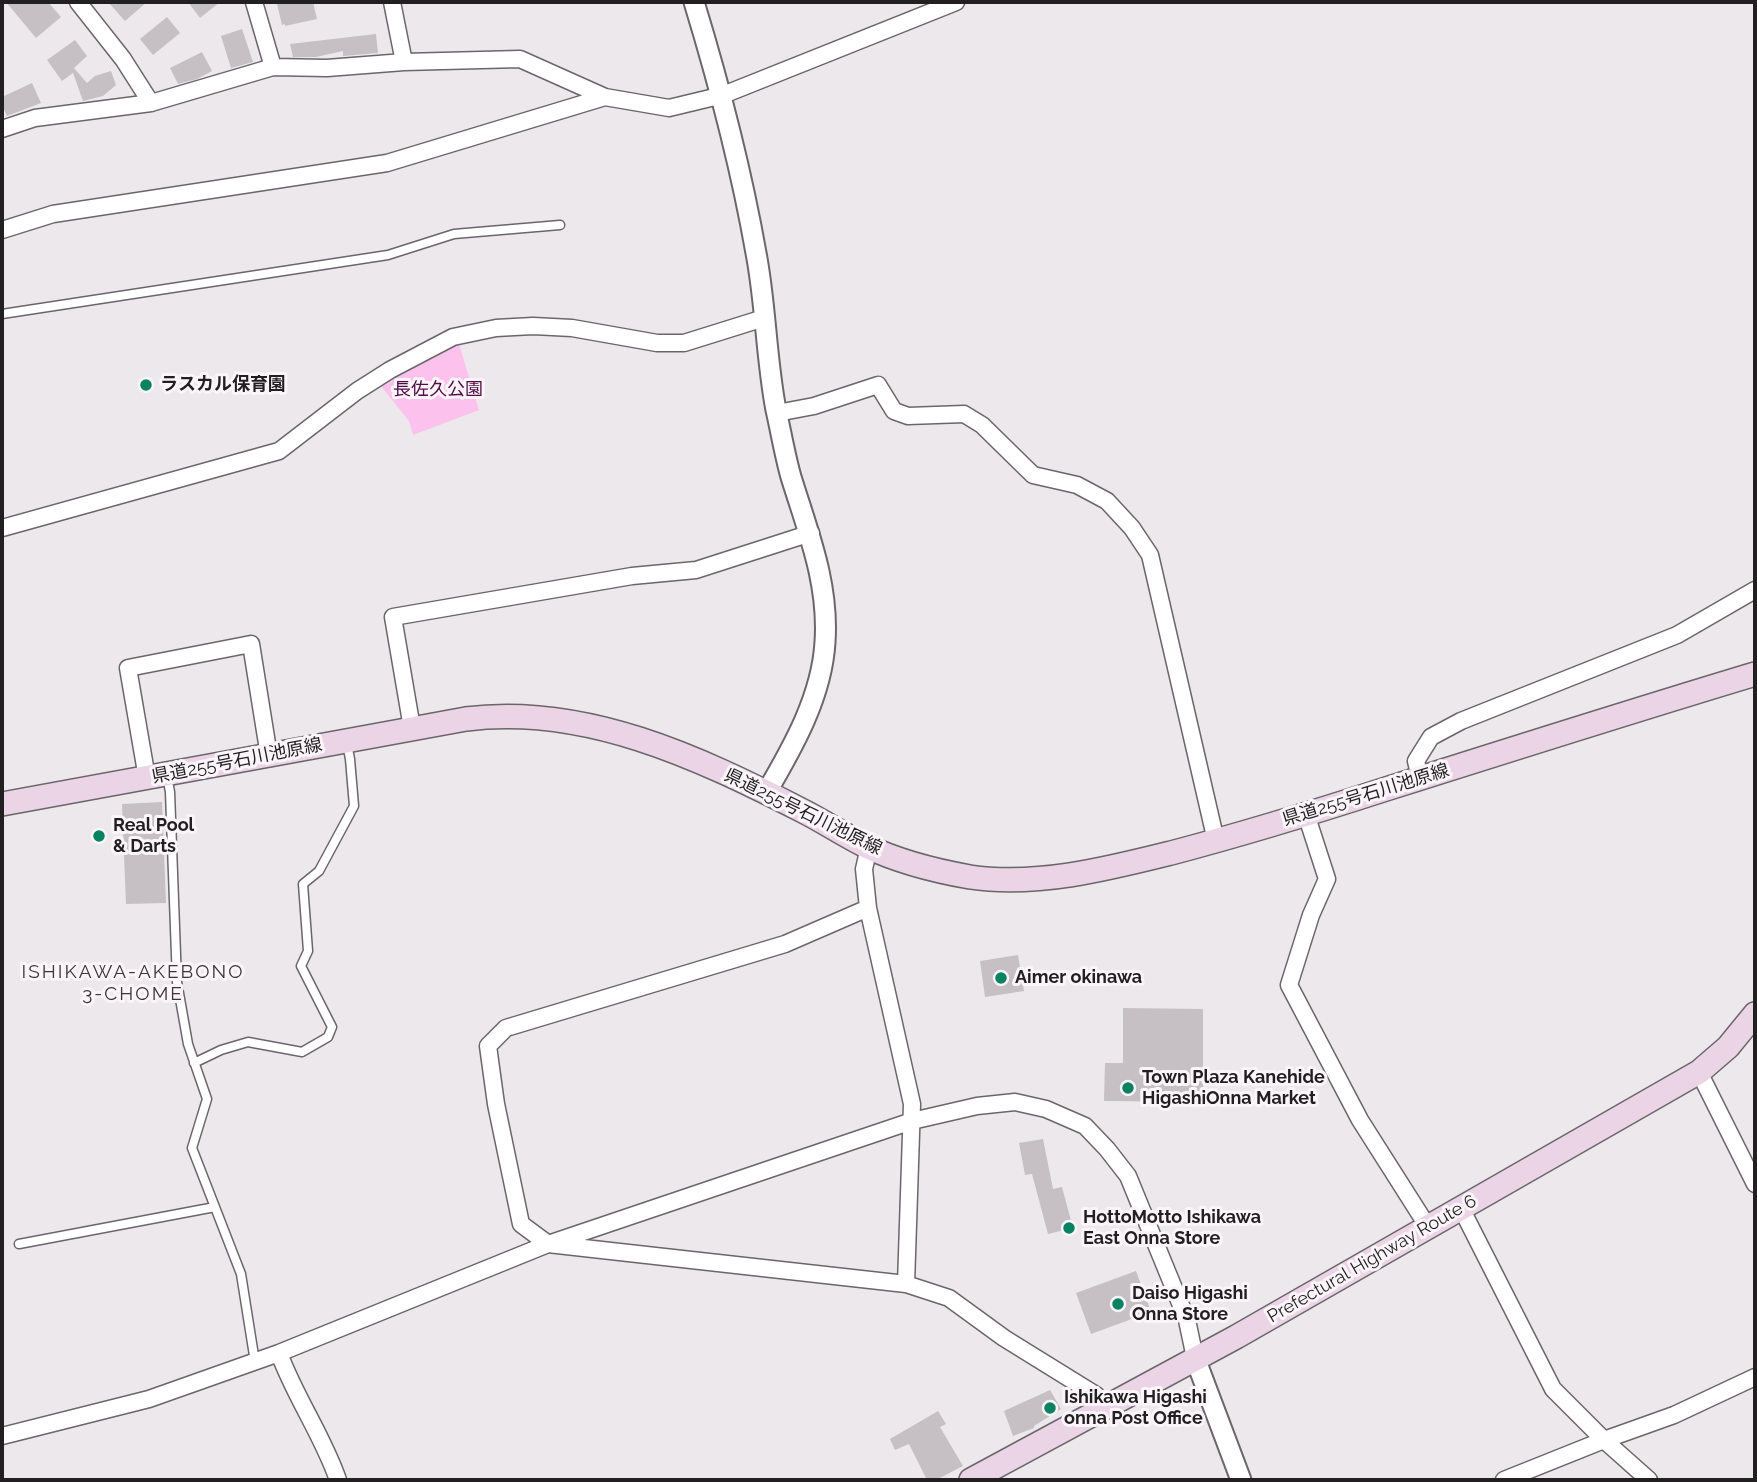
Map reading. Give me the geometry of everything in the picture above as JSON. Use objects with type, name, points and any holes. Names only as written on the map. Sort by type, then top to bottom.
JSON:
[{"type":"main road","name":"県道255号石川池原線","points":[[2,804],[494,715],[574,723],[645,739],[734,777],[869,848],[939,870],[970,877],[1006,880],[1057,876],[1124,865],[1216,841],[1755,674]]},
{"type":"main road","name":"Prefectural Highway Route 6","points":[[971,1480],[1195,1358],[1699,1072],[1728,1047],[1755,1014]]},
{"type":"street","points":[[78,2],[122,59],[151,103]]},
{"type":"street","points":[[254,2],[273,67]]},
{"type":"street","points":[[392,2],[404,62]]},
{"type":"street","points":[[694,2],[723,95],[757,255],[769,374],[791,476],[811,533],[822,576],[825,641],[814,696],[789,753],[766,793]]},
{"type":"street","points":[[2,129],[35,118],[151,103],[273,67],[327,68],[404,62],[520,59],[605,97],[669,108],[723,95],[956,2]]},
{"type":"street","points":[[2,230],[53,214],[387,163],[605,97]]},
{"type":"street","points":[[2,528],[125,496],[279,451],[356,391],[453,337],[496,328],[533,326],[572,328],[657,344],[684,343],[764,318]]},
{"type":"street","points":[[777,413],[814,406],[878,385],[894,411],[908,416],[964,414],[982,425],[1033,475],[1077,485],[1107,500],[1132,528],[1150,555],[1216,841]]},
{"type":"street","points":[[412,728],[393,617],[632,576],[696,570],[811,533]]},
{"type":"street","points":[[1420,778],[1416,761],[1431,737],[1461,721],[1677,635],[1755,590]]},
{"type":"street","points":[[157,776],[128,668],[251,644],[269,756]]},
{"type":"street","points":[[1306,814],[1327,879],[1311,915],[1289,985],[1360,1120],[1428,1227]]},
{"type":"street","points":[[869,848],[864,869],[868,908],[912,1104],[905,1284]]},
{"type":"street","points":[[868,908],[785,944],[506,1028],[488,1046],[496,1104],[521,1224],[548,1244],[905,1284],[949,1298],[1004,1338],[1096,1395],[1102,1409]]},
{"type":"street","points":[[1699,1072],[1755,1184]]},
{"type":"street","points":[[2,1436],[149,1399],[279,1353],[548,1244],[912,1121],[977,1106],[1015,1102],[1046,1109],[1085,1126],[1128,1176],[1187,1320],[1195,1358],[1241,1480]]},
{"type":"street","points":[[1461,1208],[1553,1389],[1649,1480]]},
{"type":"street","points":[[279,1353],[285,1371],[331,1460],[338,1480]]},
{"type":"street","points":[[1504,1480],[1674,1415],[1755,1377]]},
{"type":"lane","points":[[2,314],[388,255],[454,234],[560,225]]},
{"type":"lane","points":[[194,1063],[248,1042],[302,1052],[328,1037],[332,1027],[301,966],[309,951],[303,884],[318,871],[354,806],[346,740]]},
{"type":"lane","points":[[157,776],[170,792],[177,982],[188,1044],[206,1099],[192,1148],[241,1274],[255,1362]]},
{"type":"lane","points":[[19,1244],[215,1207]]},
{"type":"green space","name":"長佐久公園","points":[[459,344],[479,410],[413,435],[409,421],[380,385],[396,374]]},
{"type":"building","points":[[6,2],[48,2],[61,17],[36,38]]},
{"type":"building","points":[[108,2],[147,2],[125,21]]},
{"type":"building","points":[[188,2],[220,2],[200,18]]},
{"type":"building","points":[[313,2],[317,19],[282,25],[277,4]]},
{"type":"building","points":[[167,17],[180,33],[153,55],[140,39]]},
{"type":"building","points":[[242,29],[253,62],[231,68],[221,36]]},
{"type":"building","points":[[376,34],[378,53],[343,56],[343,51],[316,57],[293,57],[290,44]]},
{"type":"building","points":[[75,40],[87,56],[74,68],[87,83],[95,76],[111,71],[116,85],[103,96],[83,101],[73,73],[62,81],[47,60]]},
{"type":"building","points":[[202,52],[212,71],[197,79],[178,84],[170,68]]},
{"type":"building","points":[[32,83],[41,103],[7,116],[2,97]]},
{"type":"building","points":[[162,802],[166,903],[126,904],[122,804]]},
{"type":"building","points":[[1018,955],[1024,991],[985,997],[980,961]]},
{"type":"building","points":[[1123,1008],[1203,1009],[1203,1102],[1104,1101],[1105,1063],[1123,1063]]},
{"type":"building","points":[[1043,1139],[1053,1189],[1062,1187],[1073,1228],[1048,1234],[1032,1174],[1025,1175],[1019,1143]]},
{"type":"building","points":[[1136,1271],[1151,1312],[1091,1334],[1076,1293]]},
{"type":"building","points":[[1050,1390],[1061,1409],[1034,1428],[1013,1436],[1004,1411]]},
{"type":"building","points":[[938,1411],[946,1424],[940,1427],[963,1466],[936,1480],[927,1480],[909,1444],[895,1450],[890,1439]]},
{"type":"place","name":"ラスカル保育園","points":[[146,385]]},
{"type":"place","name":"Real Pool & Darts","points":[[99,836]]},
{"type":"place","name":"Aimer okinawa","points":[[1001,978]]},
{"type":"place","name":"Town Plaza Kanehide HigashiOnna Market","points":[[1128,1088]]},
{"type":"place","name":"HottoMotto Ishikawa East Onna Store","points":[[1069,1228]]},
{"type":"place","name":"Daiso Higashi Onna Store","points":[[1118,1304]]},
{"type":"place","name":"Ishikawa Higashi onna Post Office","points":[[1050,1408]]},
{"type":"district","name":"ISHIKAWA-AKEBONO 3-CHOME","points":[[133,983]]}]
